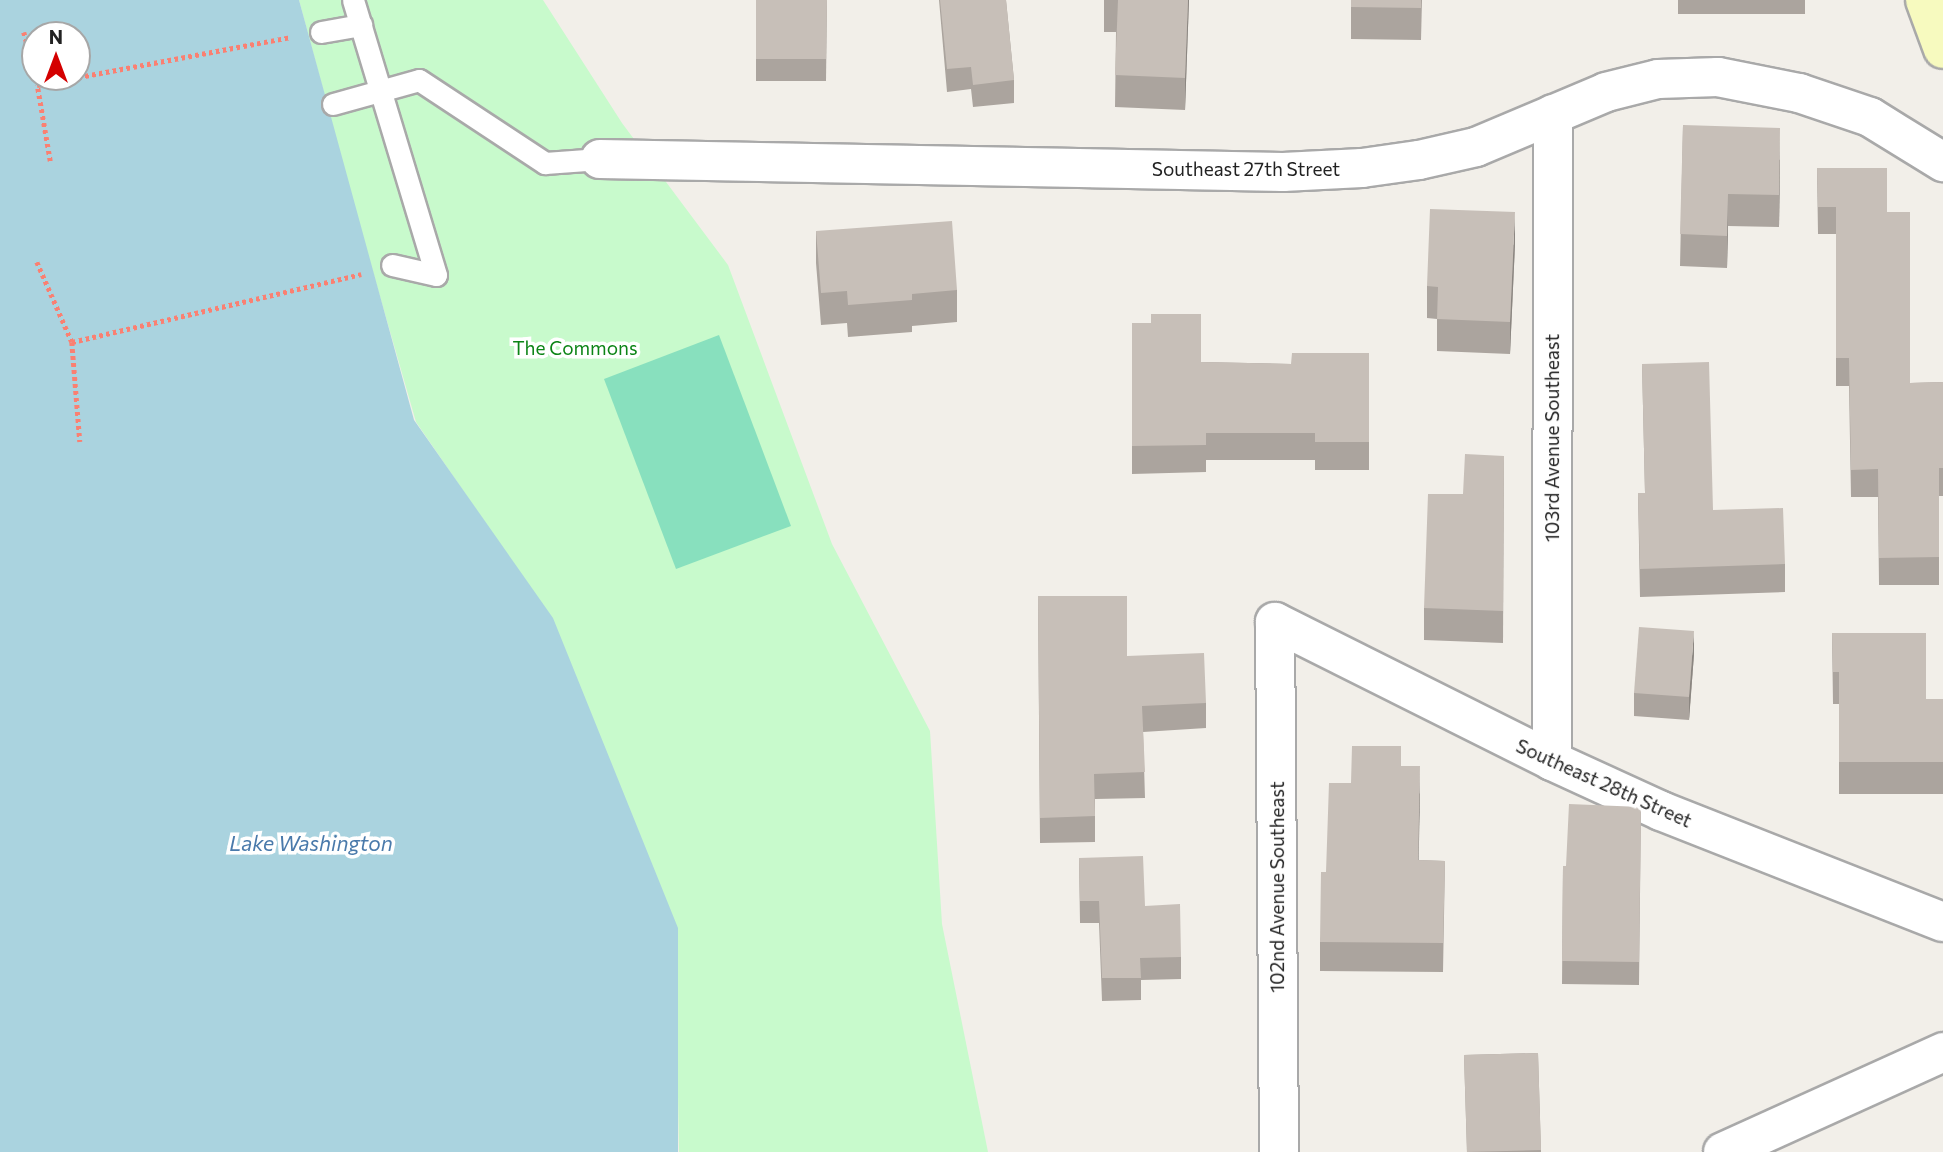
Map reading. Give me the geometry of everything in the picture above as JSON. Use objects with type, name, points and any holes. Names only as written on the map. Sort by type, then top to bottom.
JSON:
[{"type":"street","points":[[1925,0],[1943,49]]},
{"type":"street","name":"Southeast 27th Street","points":[[600,159],[1283,172],[1362,168],[1419,160],[1476,147],[1606,92],[1658,79],[1718,77],[1799,93],[1870,117],[1943,162]]},
{"type":"street","name":"103rd Avenue Southeast","points":[[1552,761],[1553,114]]},
{"type":"street","name":"Southeast 28th Street","points":[[1275,622],[1552,761],[1661,811],[1943,922]]},
{"type":"street","name":"102nd Avenue Southeast","points":[[1275,622],[1279,1152]]},
{"type":"street","points":[[1723,1152],[1943,1052]]},
{"type":"lane","points":[[353,0],[436,275],[383,268]]},
{"type":"lane","points":[[321,32],[360,25]]},
{"type":"lane","points":[[332,104],[419,80],[545,163],[600,159]]},
{"type":"path","points":[[91,75],[321,32]]},
{"type":"path","points":[[38,91],[50,161]]},
{"type":"path","points":[[37,262],[72,342],[80,442]]},
{"type":"path","points":[[72,342],[383,268]]},
{"type":"green space","name":"The Commons","points":[[299,0],[543,0],[622,123],[728,265],[832,544],[930,731],[942,924],[988,1152],[679,1152],[675,928],[552,620],[416,422]]},
{"type":"green space","points":[[719,335],[791,526],[676,569],[604,379]]},
{"type":"water","name":"Lake Washington","points":[[0,0],[299,0],[414,420],[553,618],[678,928],[678,1152],[0,1152]]},
{"type":"building","points":[[756,0],[827,0],[826,59],[756,59]]},
{"type":"building","points":[[940,0],[1006,0],[1014,80],[973,85],[971,67],[947,69]]},
{"type":"building","points":[[1118,0],[1188,0],[1185,78],[1115,75]]},
{"type":"building","points":[[1351,0],[1421,0],[1421,8],[1351,7]]},
{"type":"building","points":[[1683,125],[1780,128],[1779,195],[1728,194],[1727,236],[1680,234]]},
{"type":"building","points":[[1817,168],[1887,168],[1887,212],[1910,212],[1910,383],[1943,382],[1939,557],[1879,558],[1878,469],[1851,470],[1849,358],[1836,358],[1836,207],[1818,207]]},
{"type":"building","points":[[1430,209],[1515,212],[1510,322],[1437,319],[1438,287],[1427,286]]},
{"type":"building","points":[[952,221],[957,290],[912,294],[912,300],[848,305],[847,291],[821,293],[816,231]]},
{"type":"building","points":[[1151,314],[1201,314],[1201,362],[1291,364],[1292,353],[1369,353],[1369,442],[1315,442],[1315,433],[1206,433],[1206,445],[1132,446],[1132,323],[1151,323]]},
{"type":"building","points":[[1709,362],[1713,510],[1783,508],[1785,564],[1640,569],[1638,493],[1645,493],[1642,364]]},
{"type":"building","points":[[1465,454],[1504,456],[1503,611],[1424,608],[1428,494],[1463,494]]},
{"type":"building","points":[[1038,596],[1127,596],[1127,656],[1204,653],[1206,703],[1142,706],[1145,772],[1094,774],[1095,816],[1040,818]]},
{"type":"building","points":[[1639,627],[1694,631],[1689,697],[1634,693]]},
{"type":"building","points":[[1832,633],[1926,633],[1926,699],[1943,699],[1943,762],[1839,762],[1839,672],[1833,672]]},
{"type":"building","points":[[1352,746],[1401,746],[1401,766],[1420,766],[1418,860],[1445,861],[1443,943],[1320,942],[1321,872],[1326,872],[1329,783],[1351,783]]},
{"type":"building","points":[[1569,804],[1641,807],[1639,962],[1562,961],[1563,866],[1566,866]]},
{"type":"building","points":[[1143,856],[1145,906],[1180,904],[1181,957],[1140,958],[1141,978],[1102,978],[1099,901],[1080,901],[1079,858]]},
{"type":"building","points":[[1538,1053],[1541,1150],[1467,1152],[1464,1055]]}]
